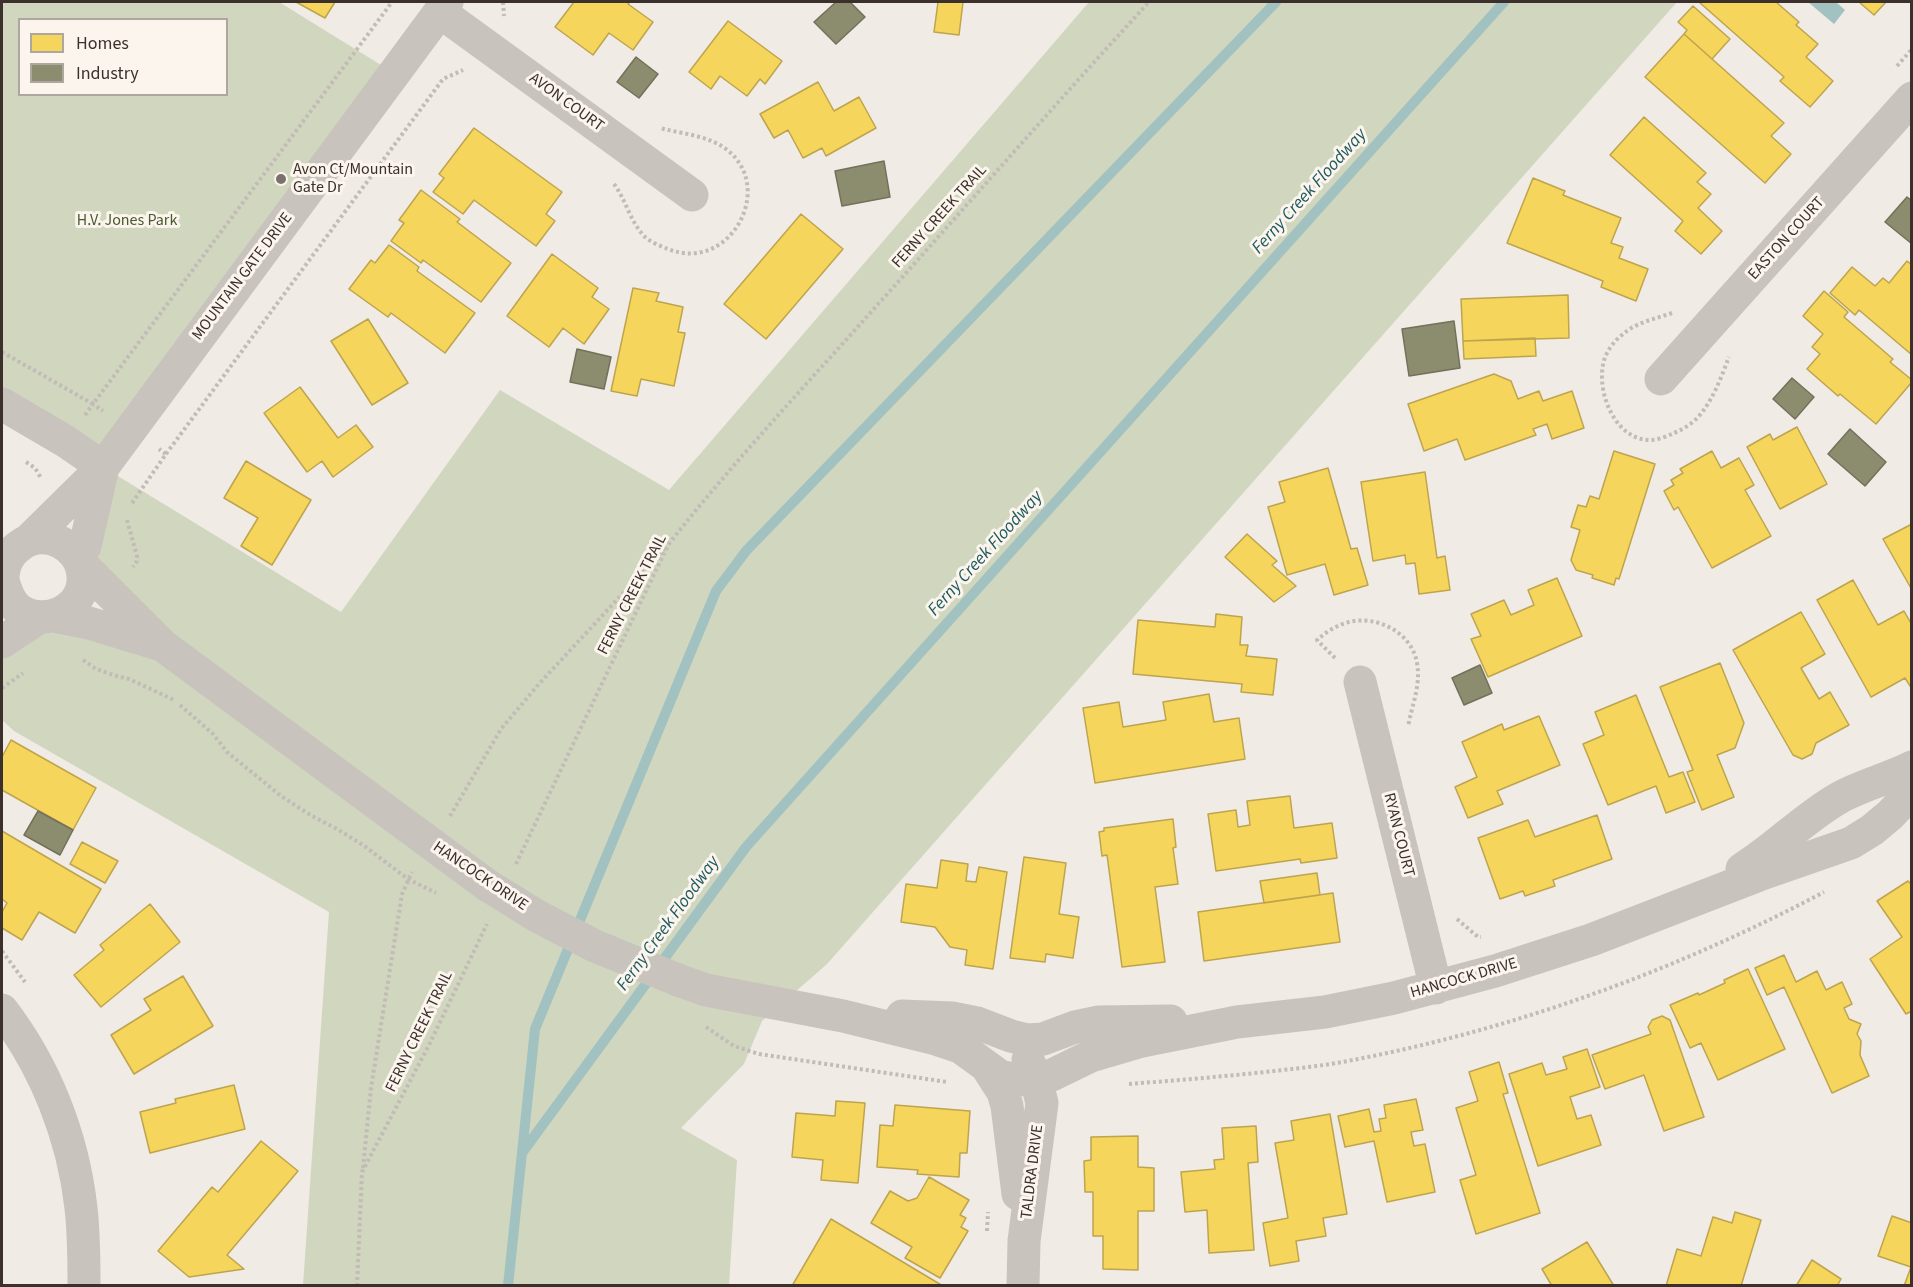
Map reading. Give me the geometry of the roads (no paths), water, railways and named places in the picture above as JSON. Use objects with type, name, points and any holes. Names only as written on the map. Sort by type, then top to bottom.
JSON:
[{"type":"street","name":"AVON COURT","points":[[444,7],[692,195]]},
{"type":"street","name":"MOUNTAIN GATE DRIVE","points":[[29,540],[103,467],[444,7]]},
{"type":"street","name":"EASTON COURT","points":[[1661,379],[1911,98]]},
{"type":"street","points":[[2,404],[65,441],[103,467]]},
{"type":"street","name":"MOUNTAIN GATE DRIVE","points":[[79,561],[85,546],[103,467]]},
{"type":"street","points":[[2,642],[47,617],[66,611],[75,602],[81,590],[83,577],[79,561],[71,549],[62,542],[40,537],[29,540],[18,547],[9,558],[4,570],[3,586],[16,607],[27,614],[47,617]]},
{"type":"street","name":"HANCOCK DRIVE","points":[[79,561],[162,645],[500,878],[537,916],[598,948],[706,990],[843,1016],[936,1039],[1027,1075],[1114,1048],[1237,1022],[1325,1012],[1436,988],[1495,971],[1591,940],[1683,903],[1851,843],[1890,815],[1911,792]]},
{"type":"street","name":"HANCOCK DRIVE","points":[[47,617],[88,623],[162,645]]},
{"type":"street","name":"RYAN COURT","points":[[1360,682],[1436,988]]},
{"type":"street","name":"HANCOCK DRIVE","points":[[1683,903],[1759,858],[1840,797],[1911,767]]},
{"type":"street","points":[[2,1010],[24,1041],[39,1068],[56,1106],[71,1154],[81,1206],[84,1286]]},
{"type":"street","name":"HANCOCK DRIVE","points":[[843,1016],[952,1018],[977,1023],[996,1030],[1017,1046],[1027,1075]]},
{"type":"street","name":"TALDRA DRIVE","points":[[1023,1286],[1027,1075]]},
{"type":"water","points":[[1808,2],[1836,2],[1845,10],[1834,24]]},
{"type":"waterway","name":"Ferny Creek Floodway","points":[[508,1286],[535,1029],[716,591],[746,551],[1276,2]]},
{"type":"waterway","name":"Ferny Creek Floodway","points":[[522,1153],[746,847],[1504,2]]},
{"type":"place","name":"Avon Ct/Mountain Gate Dr","points":[[281,179]]},
{"type":"park label","name":"H.V. Jones Park","points":[[127,221]]}]
